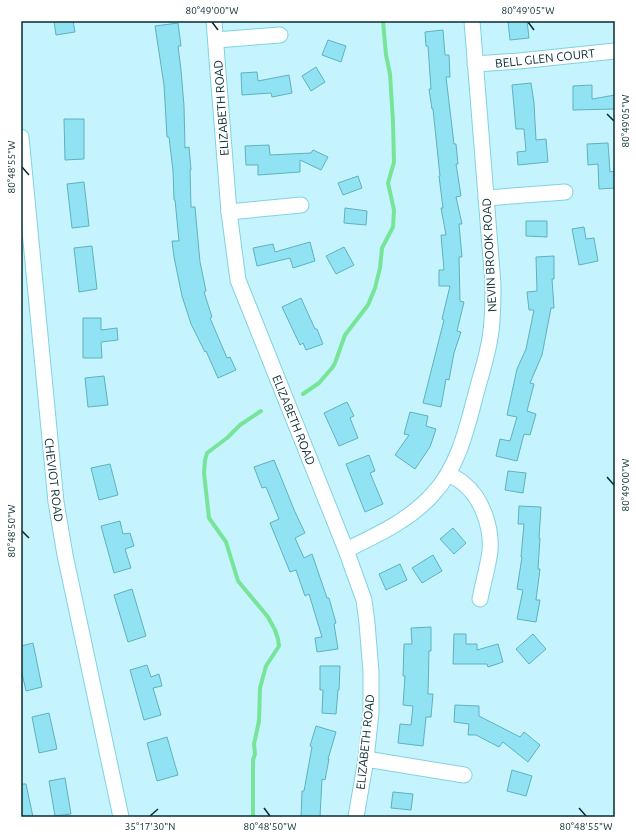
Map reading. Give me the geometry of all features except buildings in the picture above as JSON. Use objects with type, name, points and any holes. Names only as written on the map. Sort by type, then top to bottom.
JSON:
[{"type":"street","name":"ELIZABETH ROAD","points":[[214,21],[229,212],[238,280],[346,550],[364,600],[371,672],[371,712],[366,759],[356,817]]},
{"type":"street","name":"NEVIN BROOK ROAD","points":[[346,550],[374,537],[415,511],[433,494],[448,474],[456,458],[467,427],[484,364],[492,322],[493,284],[472,21]]},
{"type":"street","points":[[216,40],[280,35]]},
{"type":"street","name":"BELL GLEN COURT","points":[[475,64],[519,61],[615,50]]},
{"type":"street","name":"CHEVIOT ROAD","points":[[21,137],[56,502],[67,562],[121,817]]},
{"type":"street","points":[[486,198],[565,192]]},
{"type":"street","points":[[229,212],[301,205]]},
{"type":"street","points":[[448,474],[465,484],[476,498],[484,512],[489,531],[490,550],[480,599]]},
{"type":"street","points":[[366,759],[464,775]]},
{"type":"waterway","points":[[303,394],[319,383],[332,368],[345,335],[368,305],[375,288],[380,268],[382,248],[393,227],[394,210],[388,183],[394,162],[393,122],[390,74],[386,55],[383,21]]},
{"type":"waterway","points":[[253,817],[253,760],[255,754],[254,744],[259,721],[260,688],[266,666],[279,646],[275,630],[268,617],[238,581],[226,542],[209,518],[204,473],[207,453],[227,438],[240,425],[261,411]]}]
